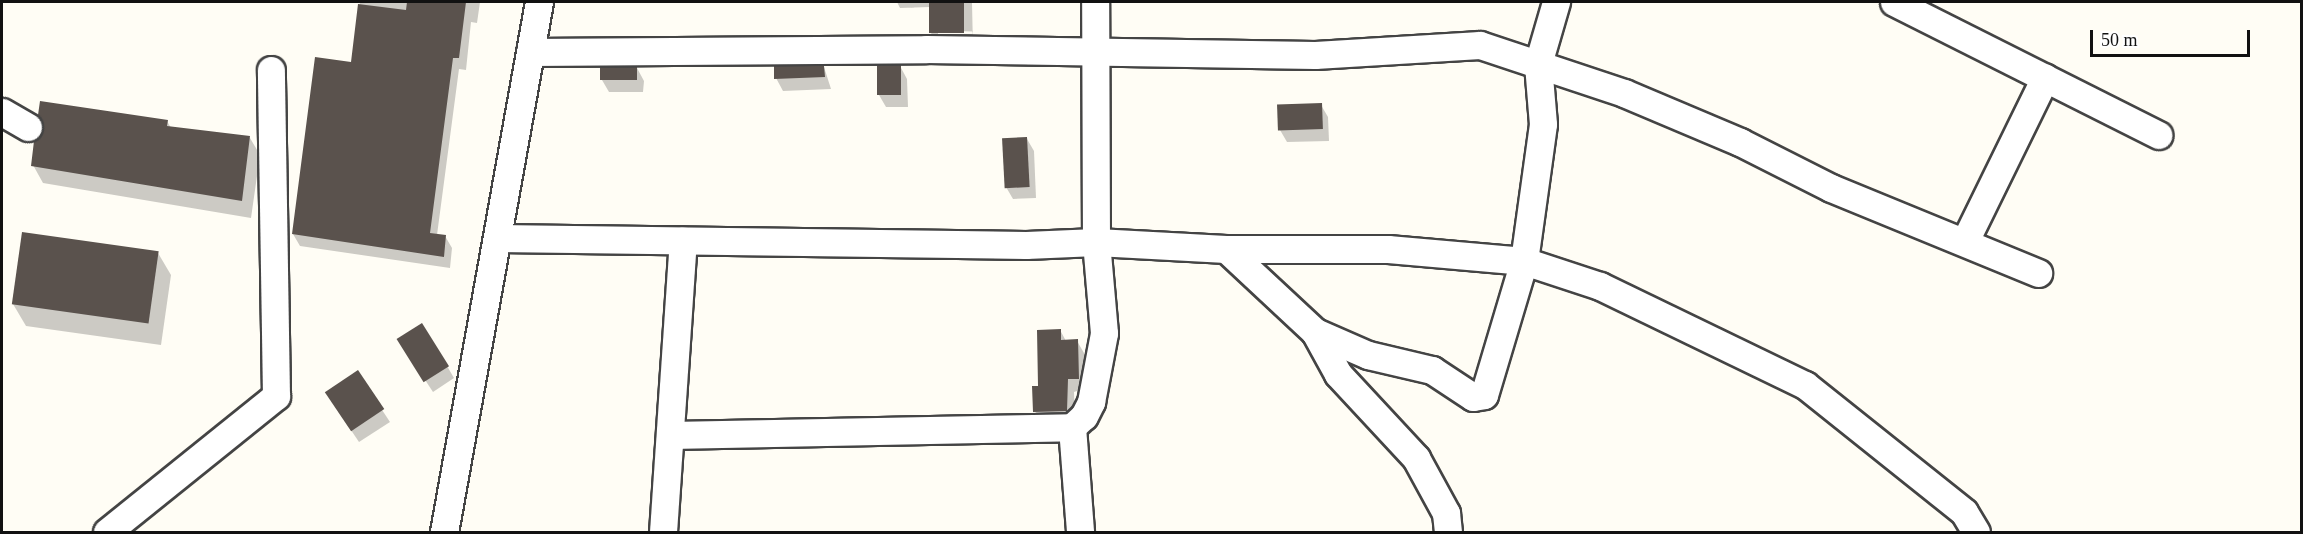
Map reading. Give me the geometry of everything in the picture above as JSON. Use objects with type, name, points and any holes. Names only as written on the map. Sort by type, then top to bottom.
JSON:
[{"type":"street","points":[[444,532],[539,2]]},
{"type":"street","points":[[670,435],[1072,427],[1084,416],[1091,402],[1104,333],[1096,242],[1095,2]]},
{"type":"street","points":[[1315,332],[1368,355],[1432,370],[1467,395],[1479,397],[1488,389],[1524,261],[1543,124],[1538,64],[1556,2]]},
{"type":"street","points":[[1894,2],[2158,135]]},
{"type":"street","points":[[530,52],[926,49],[1315,55],[1480,45],[1624,93],[1740,142],[1831,188],[1965,241],[2038,273]]},
{"type":"street","points":[[107,532],[276,396],[271,70]]},
{"type":"street","points":[[1965,241],[2045,78]]},
{"type":"street","points":[[2,112],[28,127]]},
{"type":"street","points":[[497,238],[1026,245],[1096,242],[1226,249],[1388,249],[1524,261],[1600,286],[1805,385],[1964,512],[1976,532]]},
{"type":"street","points":[[663,532],[683,241]]},
{"type":"street","points":[[1226,249],[1315,332],[1338,374],[1416,458],[1446,513],[1448,532]]},
{"type":"street","points":[[1072,427],[1080,532]]},
{"type":"building","points":[[407,2],[466,2],[459,58],[453,58],[430,233],[446,235],[444,257],[292,234],[315,57],[351,62],[358,4],[406,10]]},
{"type":"building","points":[[929,2],[964,2],[964,33],[929,33]]},
{"type":"building","points":[[877,65],[901,65],[901,95],[877,95]]},
{"type":"building","points":[[774,66],[824,66],[825,77],[774,79]]},
{"type":"building","points":[[600,67],[637,67],[637,80],[600,80]]},
{"type":"building","points":[[40,101],[168,120],[167,126],[250,136],[242,201],[31,166],[34,141],[44,128],[38,115]]},
{"type":"building","points":[[1322,103],[1323,129],[1278,131],[1277,105]]},
{"type":"building","points":[[1027,137],[1030,187],[1005,188],[1002,138]]},
{"type":"building","points":[[22,232],[159,251],[148,323],[12,304]]},
{"type":"building","points":[[422,323],[449,366],[424,382],[397,339]]},
{"type":"building","points":[[1061,329],[1061,340],[1078,339],[1079,379],[1068,379],[1067,411],[1033,412],[1032,386],[1038,386],[1037,330]]},
{"type":"building","points":[[358,370],[384,409],[351,431],[325,392]]}]
